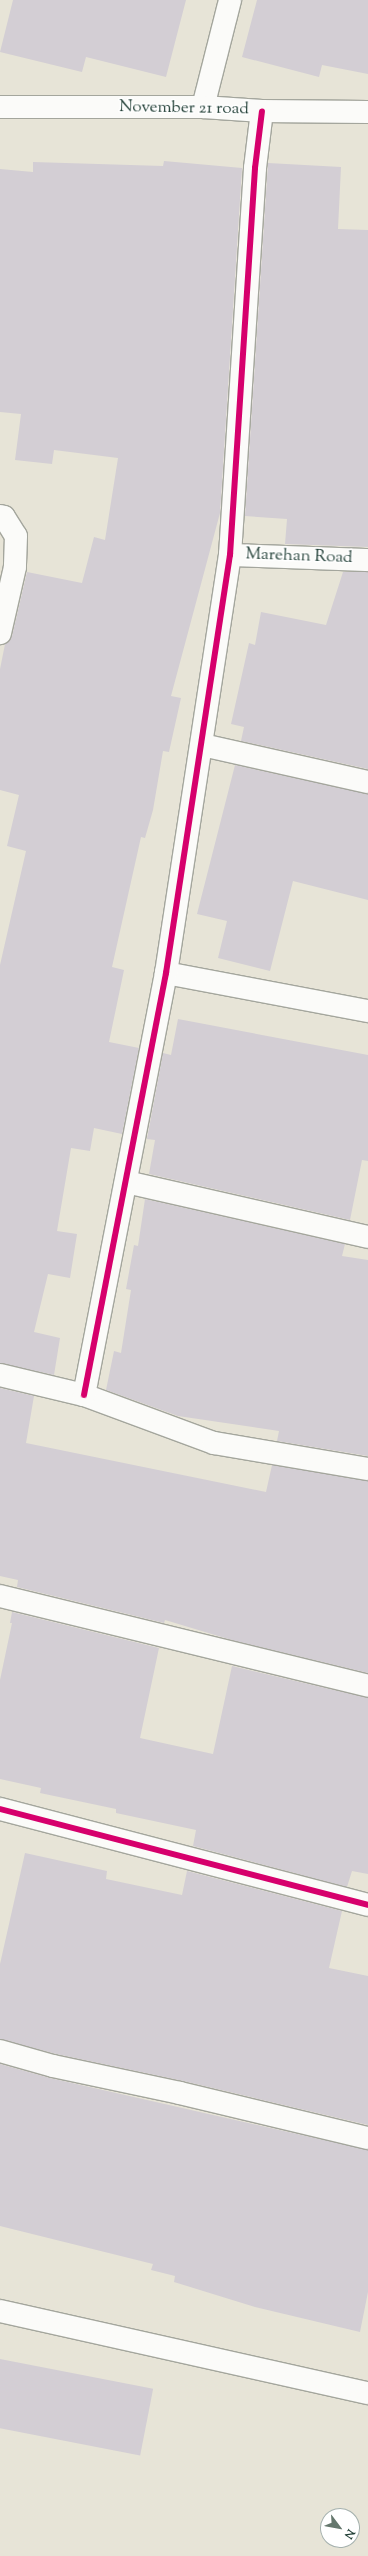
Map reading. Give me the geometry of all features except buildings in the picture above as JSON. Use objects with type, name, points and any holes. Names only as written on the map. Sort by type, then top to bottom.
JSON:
[{"type":"street","points":[[203,107],[230,0]]},
{"type":"street","name":"November 21 road","points":[[0,107],[203,107],[262,111],[368,112]]},
{"type":"street","points":[[84,1395],[166,973],[230,555],[255,168],[262,111]]},
{"type":"street","points":[[0,516],[4,517],[16,536],[15,567],[0,633]]},
{"type":"street","name":"Marehan Road","points":[[230,555],[368,560]]},
{"type":"street","points":[[202,745],[368,782]]},
{"type":"street","points":[[166,973],[368,1011]]},
{"type":"street","points":[[126,1182],[368,1237]]},
{"type":"street","points":[[0,1375],[84,1395],[214,1443],[368,1469]]},
{"type":"street","points":[[0,1596],[368,1686]]},
{"type":"street","points":[[0,1810],[368,1905]]},
{"type":"street","points":[[0,2051],[54,2066],[180,2093],[368,2138]]},
{"type":"street","points":[[0,2311],[368,2393]]},
{"type":"cycle path","points":[[84,1395],[166,973],[230,555],[255,168],[262,111]]},
{"type":"cycle path","points":[[0,1809],[368,1905]]}]
